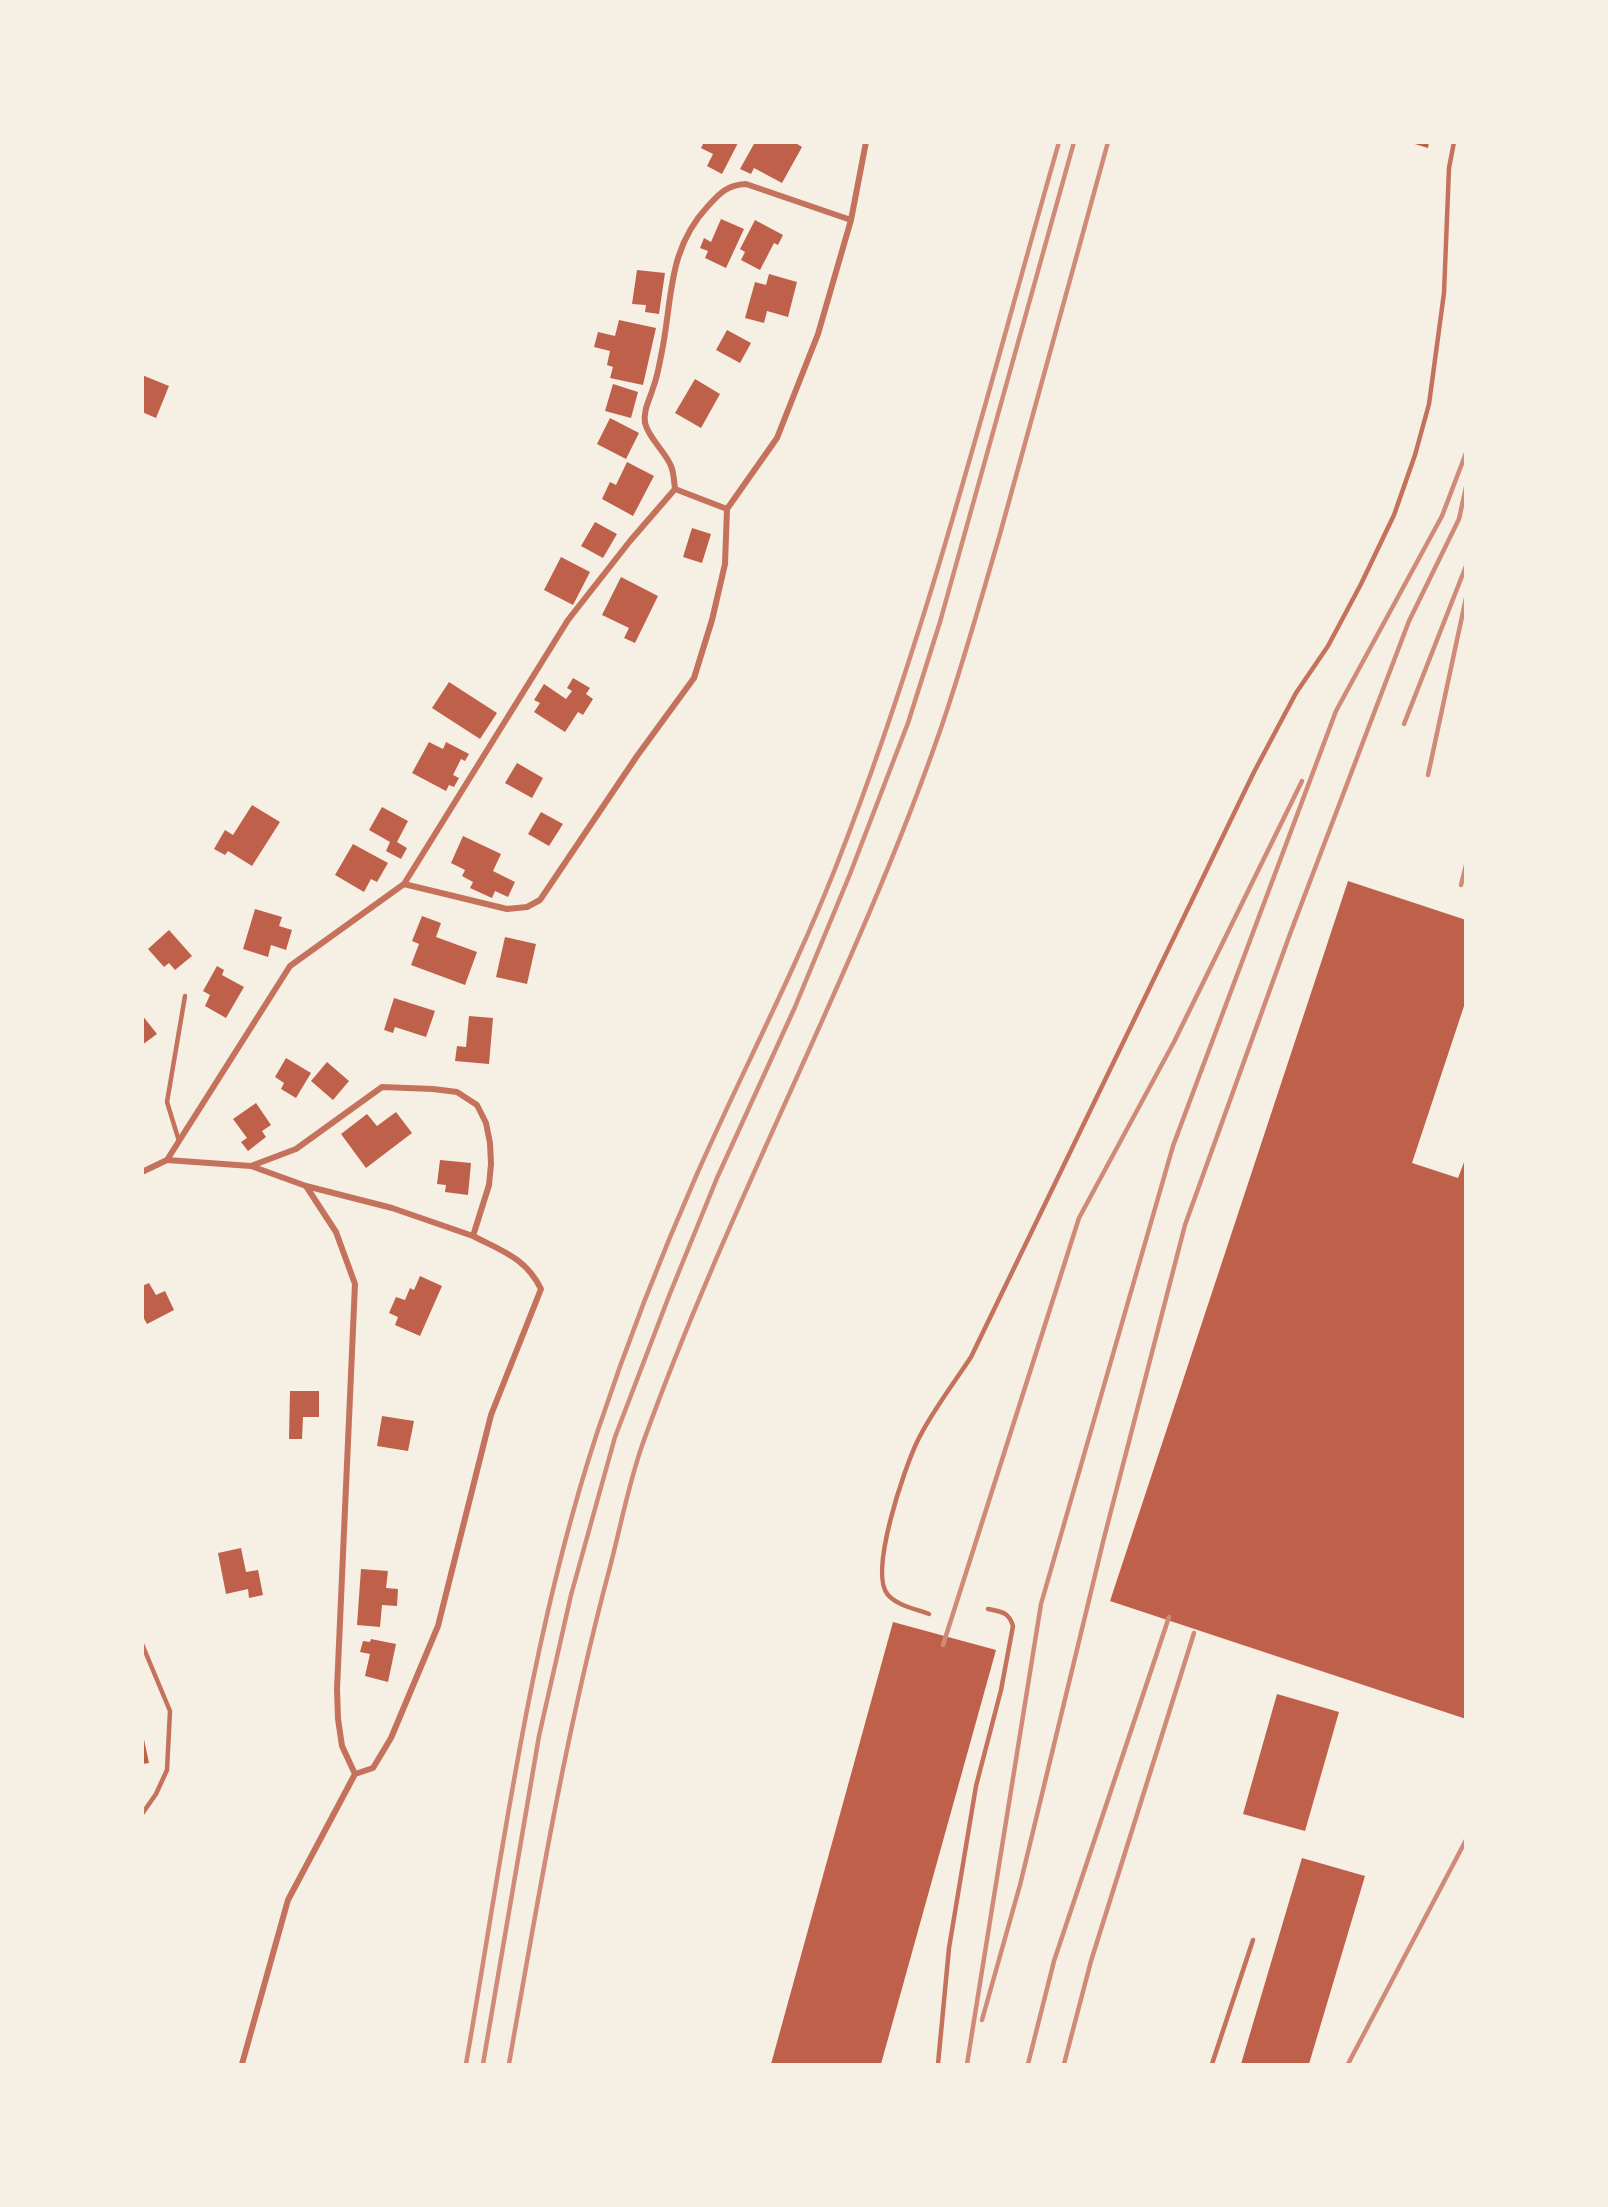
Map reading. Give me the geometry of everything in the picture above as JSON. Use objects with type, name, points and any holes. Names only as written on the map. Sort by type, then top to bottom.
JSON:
[{"type":"street","points":[[404,884],[507,909],[527,907],[540,900],[637,756],[694,678],[712,620],[725,564],[727,509],[777,438],[818,334],[851,220],[866,142]]},
{"type":"street","points":[[675,489],[671,467],[649,434],[645,414],[662,353],[676,262],[688,232],[700,214],[718,195],[732,185],[746,184],[851,220]]},
{"type":"street","points":[[675,489],[727,509]]},
{"type":"street","points":[[167,1160],[290,966],[404,884],[568,620],[630,541],[675,489]]},
{"type":"street","points":[[251,1166],[296,1149],[382,1088],[458,1092],[477,1105],[486,1123],[490,1143],[492,1164],[489,1185],[473,1236]]},
{"type":"street","points":[[142,1172],[167,1160],[251,1166],[306,1186],[392,1208],[473,1236],[521,1261],[534,1273],[541,1289],[491,1415],[438,1626],[391,1738],[373,1768],[355,1774],[288,1900],[242,2064]]},
{"type":"street","points":[[306,1186],[336,1232],[355,1284],[337,1689],[342,1746],[355,1774]]},
{"type":"lane","points":[[929,1614],[897,1603],[887,1594],[883,1586],[881,1568],[899,1486],[917,1441],[971,1357],[1208,862],[1296,693],[1328,646],[1394,515],[1429,404],[1444,293],[1449,168],[1454,142]]},
{"type":"lane","points":[[179,1141],[167,1102],[185,996]]},
{"type":"lane","points":[[939,2064],[949,1948],[976,1786],[1001,1690],[1013,1626],[1011,1618],[1005,1612],[988,1610]]},
{"type":"lane","points":[[142,1644],[170,1711],[167,1770],[156,1794],[142,1814]]},
{"type":"lane","points":[[1212,2064],[1253,1940]]},
{"type":"building","points":[[704,142],[738,143],[722,174],[707,166],[713,154],[701,148]]},
{"type":"building","points":[[755,142],[794,142],[802,147],[782,183],[754,168],[751,174],[740,169]]},
{"type":"building","points":[[1408,142],[1429,142],[1428,148]]},
{"type":"building","points":[[721,219],[744,229],[726,268],[705,258],[708,251],[700,248],[704,238],[711,242]]},
{"type":"building","points":[[755,220],[783,235],[778,245],[774,243],[760,270],[741,260],[745,252],[740,249]]},
{"type":"building","points":[[637,270],[665,273],[659,314],[645,312],[646,305],[632,304]]},
{"type":"building","points":[[769,274],[797,282],[788,317],[767,311],[764,323],[745,318],[755,282],[766,285]]},
{"type":"building","points":[[619,320],[656,328],[643,385],[610,378],[613,367],[607,365],[610,351],[594,347],[598,332],[615,336]]},
{"type":"building","points":[[727,330],[751,343],[740,363],[716,350]]},
{"type":"building","points":[[142,375],[169,386],[156,418],[142,412]]},
{"type":"building","points":[[695,379],[720,394],[701,428],[675,413]]},
{"type":"building","points":[[613,384],[638,392],[631,418],[605,411]]},
{"type":"building","points":[[610,418],[639,433],[626,459],[597,444]]},
{"type":"building","points":[[627,462],[654,476],[633,516],[602,499],[610,482],[616,485]]},
{"type":"building","points":[[595,522],[617,534],[603,558],[581,546]]},
{"type":"building","points":[[692,528],[711,534],[702,563],[683,557]]},
{"type":"building","points":[[561,557],[590,572],[573,605],[544,590]]},
{"type":"building","points":[[621,577],[658,596],[635,643],[624,638],[629,628],[602,615]]},
{"type":"building","points":[[573,678],[590,688],[586,694],[593,699],[583,715],[578,712],[565,732],[534,712],[540,703],[534,700],[544,684],[566,699],[572,691],[567,688]]},
{"type":"building","points":[[449,682],[497,713],[480,739],[432,708]]},
{"type":"building","points":[[429,742],[443,749],[446,742],[469,754],[465,761],[461,759],[453,775],[459,778],[454,787],[449,785],[446,791],[412,773]]},
{"type":"building","points":[[517,763],[543,778],[532,798],[505,783]]},
{"type":"building","points":[[252,805],[280,822],[252,866],[228,851],[225,855],[214,849],[225,830],[233,835]]},
{"type":"building","points":[[382,807],[408,821],[397,842],[407,848],[401,859],[386,851],[390,842],[369,830]]},
{"type":"building","points":[[541,812],[563,824],[549,846],[528,834]]},
{"type":"building","points":[[463,836],[501,854],[493,871],[515,882],[508,897],[495,891],[492,898],[470,888],[473,882],[462,876],[465,870],[451,863]]},
{"type":"building","points":[[353,844],[388,863],[377,882],[371,879],[364,892],[335,875]]},
{"type":"building","points":[[1348,881],[1466,920],[1466,1000],[1412,1163],[1458,1178],[1466,1157],[1466,1719],[1110,1601]]},
{"type":"building","points":[[255,909],[282,917],[279,926],[292,930],[286,950],[271,945],[268,957],[243,949]]},
{"type":"building","points":[[422,916],[441,923],[436,937],[477,952],[465,985],[411,965],[419,944],[412,941]]},
{"type":"building","points":[[169,930],[192,956],[175,970],[169,963],[164,967],[148,949]]},
{"type":"building","points":[[505,937],[536,944],[527,984],[496,977]]},
{"type":"building","points":[[217,966],[224,970],[222,975],[244,987],[226,1018],[205,1006],[210,995],[203,991]]},
{"type":"building","points":[[394,998],[435,1011],[426,1037],[395,1027],[393,1033],[384,1030]]},
{"type":"building","points":[[142,1015],[157,1034],[142,1045]]},
{"type":"building","points":[[469,1016],[493,1018],[489,1064],[455,1061],[457,1046],[466,1047]]},
{"type":"building","points":[[286,1058],[311,1073],[296,1098],[281,1089],[284,1083],[275,1077]]},
{"type":"building","points":[[327,1062],[349,1081],[333,1100],[311,1081]]},
{"type":"building","points":[[256,1103],[271,1125],[262,1131],[266,1137],[248,1151],[241,1142],[247,1138],[233,1119]]},
{"type":"building","points":[[396,1112],[412,1133],[366,1168],[341,1134],[367,1114],[377,1126]]},
{"type":"building","points":[[440,1160],[471,1163],[468,1195],[445,1192],[446,1185],[437,1184]]},
{"type":"building","points":[[420,1276],[442,1286],[420,1336],[395,1325],[398,1317],[389,1313],[396,1297],[405,1300],[410,1288],[414,1290]]},
{"type":"building","points":[[149,1283],[156,1295],[165,1291],[174,1310],[147,1324],[142,1315],[142,1286]]},
{"type":"building","points":[[290,1391],[319,1391],[319,1417],[303,1417],[302,1439],[289,1439]]},
{"type":"building","points":[[382,1416],[414,1421],[408,1451],[377,1446]]},
{"type":"building","points":[[241,1548],[246,1572],[258,1570],[263,1595],[249,1598],[248,1589],[226,1594],[218,1553]]},
{"type":"building","points":[[361,1569],[388,1571],[386,1588],[398,1589],[397,1606],[382,1605],[380,1627],[357,1625]]},
{"type":"building","points":[[893,1622],[996,1650],[881,2064],[771,2064]]},
{"type":"building","points":[[371,1639],[396,1644],[388,1682],[365,1676],[370,1654],[360,1652],[363,1641],[370,1642]]},
{"type":"building","points":[[1277,1694],[1339,1712],[1305,1831],[1243,1814]]},
{"type":"building","points":[[142,1730],[149,1763],[142,1764]]},
{"type":"building","points":[[1302,1858],[1365,1876],[1309,2064],[1241,2064]]},
{"type":"railway","points":[[466,2064],[520,1744],[536,1665],[574,1507],[632,1333],[670,1237],[819,908],[868,780],[956,508],[1059,142]]},
{"type":"railway","points":[[483,2064],[539,1736],[571,1595],[615,1437],[717,1178],[795,1007],[850,874],[908,723],[940,622],[1074,142]]},
{"type":"railway","points":[[509,2064],[566,1753],[594,1629],[639,1456],[678,1350],[871,908],[908,818],[941,728],[1000,534],[1108,142]]},
{"type":"railway","points":[[967,2064],[1041,1604],[1173,1146],[1336,711],[1442,516],[1466,453]]},
{"type":"railway","points":[[982,2020],[1020,1885],[1104,1538],[1185,1225],[1290,934],[1409,621],[1459,519],[1466,487]]},
{"type":"railway","points":[[1404,724],[1466,566]]},
{"type":"railway","points":[[1428,775],[1466,598]]},
{"type":"railway","points":[[943,1645],[1079,1218],[1174,1042],[1302,781]]},
{"type":"railway","points":[[1461,885],[1466,865]]},
{"type":"railway","points":[[1028,2064],[1054,1961],[1169,1617]]},
{"type":"railway","points":[[1064,2064],[1091,1961],[1194,1633]]},
{"type":"railway","points":[[1348,2064],[1466,1840]]}]
